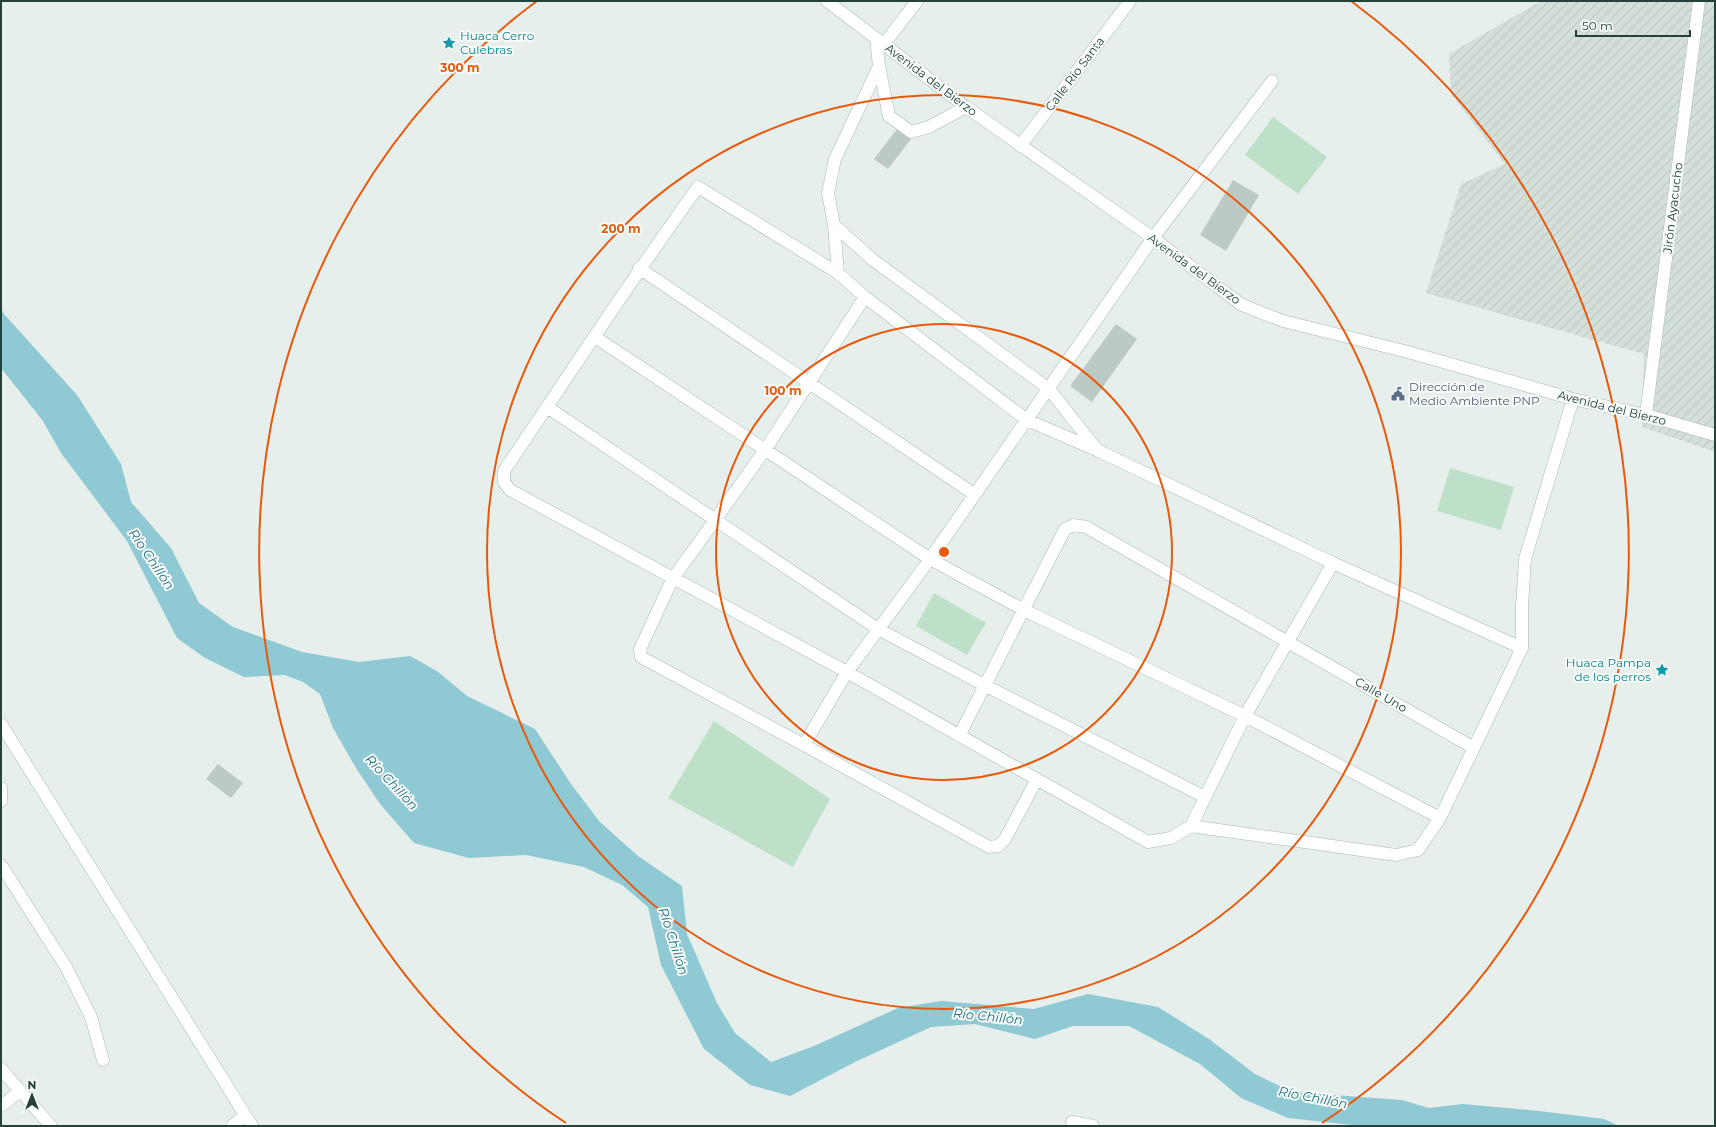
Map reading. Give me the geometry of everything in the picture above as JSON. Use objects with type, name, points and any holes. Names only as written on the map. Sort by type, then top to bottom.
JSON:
[{"type":"street","name":"Avenida del Bierzo","points":[[827,1],[966,107],[1153,238],[1242,305],[1283,321],[1408,352],[1573,399],[1646,415],[1715,434]]},
{"type":"street","points":[[917,1],[880,41],[879,66],[889,116],[910,132],[929,127],[966,107]]},
{"type":"street","name":"Calle Río Santa","points":[[1020,146],[1130,1]]},
{"type":"street","name":"Jirón Ayacucho","points":[[1646,415],[1699,1]]},
{"type":"street","points":[[838,273],[834,225],[828,193],[835,159],[879,66]]},
{"type":"street","points":[[804,745],[847,672],[930,559],[1153,238],[1272,81]]},
{"type":"street","points":[[1333,563],[1245,716],[1191,826],[1171,838],[1148,842],[847,672],[672,580],[510,490],[504,482],[504,471],[595,338],[639,268],[698,187],[838,273],[865,297],[1027,420],[1099,451],[1333,563],[1522,648]]},
{"type":"street","points":[[834,225],[873,260],[1049,389],[1099,451]]},
{"type":"street","points":[[639,268],[974,494]]},
{"type":"street","points":[[865,297],[765,450],[672,580],[640,649],[641,657],[989,847],[998,846],[1005,840],[1037,779]]},
{"type":"street","points":[[595,338],[930,559],[1024,610],[1245,716],[1440,818]]},
{"type":"street","points":[[1191,826],[1396,855],[1418,850],[1440,818],[1522,648],[1522,606],[1525,558],[1573,399]]},
{"type":"street","points":[[547,407],[878,629],[986,686],[1205,797]]},
{"type":"street","name":"Calle Uno","points":[[959,736],[986,686],[1065,529],[1074,525],[1086,527],[1474,748]]},
{"type":"street","points":[[1,724],[252,1126]]},
{"type":"street","points":[[1,788],[1,801]]},
{"type":"street","points":[[1,865],[66,967],[91,1017],[102,1060]]},
{"type":"street","points":[[1,1068],[51,1126]]},
{"type":"street","points":[[1,1106],[20,1091]]},
{"type":"street","points":[[232,1126],[245,1115]]},
{"type":"street","points":[[1072,1122],[1094,1126]]},
{"type":"shaded area","points":[[1541,1],[1715,1],[1715,452],[1642,427],[1644,354],[1426,293],[1461,184],[1505,164],[1451,94],[1449,54]]},
{"type":"green space","points":[[1273,117],[1327,157],[1298,194],[1245,155]]},
{"type":"green space","points":[[1450,468],[1514,487],[1501,530],[1437,511]]},
{"type":"green space","points":[[934,593],[986,623],[967,655],[916,626]]},
{"type":"green space","points":[[714,721],[830,799],[793,867],[668,798]]},
{"type":"water","name":"Río Chillón","points":[[1,308],[4,314],[77,395],[121,464],[131,502],[171,548],[199,603],[233,627],[302,652],[359,662],[410,656],[437,671],[467,696],[535,729],[571,784],[600,822],[638,856],[682,886],[687,934],[717,1003],[735,1033],[771,1062],[814,1046],[898,1008],[941,1001],[1034,1009],[1088,994],[1158,1007],[1209,1039],[1255,1074],[1292,1092],[1402,1100],[1429,1108],[1463,1104],[1539,1111],[1604,1119],[1619,1126],[1362,1126],[1288,1118],[1241,1098],[1200,1064],[1129,1026],[1073,1026],[1035,1039],[975,1024],[931,1027],[855,1062],[790,1096],[750,1085],[704,1049],[661,965],[648,907],[622,885],[584,867],[526,855],[469,858],[414,843],[380,804],[356,768],[333,728],[320,694],[303,682],[285,675],[244,677],[205,658],[177,638],[127,541],[61,453],[43,421],[1,368]]},
{"type":"building","points":[[897,129],[911,139],[888,169],[874,159]]},
{"type":"building","points":[[1233,180],[1259,195],[1226,251],[1200,235]]},
{"type":"building","points":[[1116,324],[1137,339],[1092,402],[1070,386]]},
{"type":"building","points":[[218,764],[243,783],[231,798],[206,779]]},
{"type":"place","name":"Huaca Cerro Culebras","points":[[449,43]]},
{"type":"place","name":"Dirección de Medio Ambiente PNP","points":[[1398,394]]},
{"type":"place","name":"Huaca Pampa de los perros","points":[[1662,670]]}]
